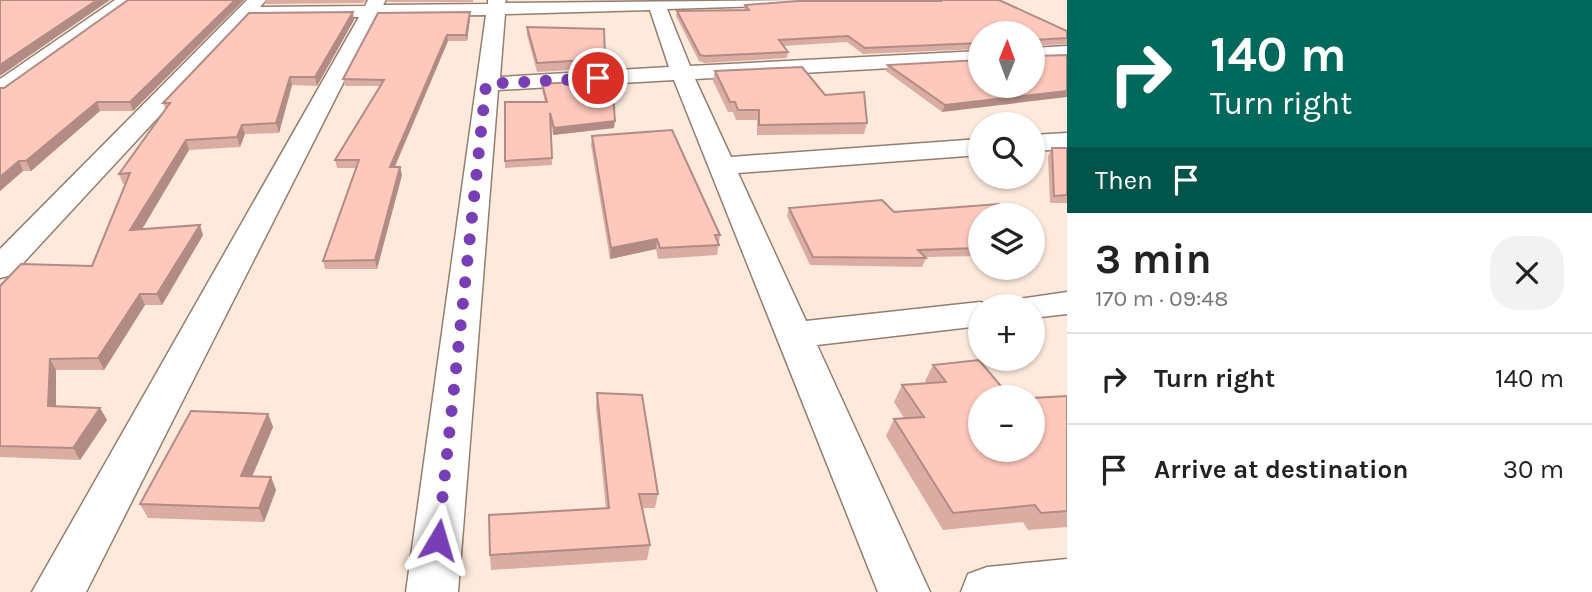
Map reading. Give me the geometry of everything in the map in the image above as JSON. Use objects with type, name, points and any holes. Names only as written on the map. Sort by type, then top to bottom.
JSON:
[{"type":"street","points":[[0,89],[127,0]]},
{"type":"street","points":[[0,268],[252,7],[794,0]]},
{"type":"street","points":[[656,2],[682,74],[904,592]]},
{"type":"street","points":[[432,592],[486,84],[497,5]]},
{"type":"street","points":[[58,592],[374,6]]},
{"type":"street","points":[[1045,53],[1067,52]]},
{"type":"street","points":[[486,84],[968,58]]},
{"type":"street","points":[[1045,143],[1067,141]]},
{"type":"street","points":[[721,166],[968,148]]},
{"type":"street","points":[[1045,306],[1067,303]]},
{"type":"street","points":[[796,335],[968,315]]},
{"type":"street","points":[[987,592],[1067,583]]},
{"type":"building","points":[[0,0],[97,0],[0,65]]},
{"type":"building","points":[[128,0],[235,0],[130,102],[97,102],[26,161],[19,161],[0,177],[0,88],[4,88]]},
{"type":"building","points":[[940,0],[999,0],[1067,31],[1067,38],[1045,39],[1045,21],[968,21],[968,44],[865,48],[848,36],[779,40],[788,52],[705,56],[700,55],[677,11],[749,10],[745,5],[798,1],[942,1]]},
{"type":"building","points":[[353,12],[315,77],[290,77],[276,123],[242,125],[237,137],[186,140],[130,230],[200,225],[157,294],[140,294],[98,358],[50,359],[48,406],[100,408],[73,448],[0,446],[0,286],[21,264],[92,266],[130,173],[119,174],[170,103],[163,103],[249,13]]},
{"type":"building","points":[[470,12],[466,35],[447,35],[390,167],[400,167],[375,260],[323,261],[359,160],[335,160],[384,80],[343,79],[378,13]]},
{"type":"building","points":[[527,27],[604,29],[605,59],[537,63]]},
{"type":"building","points":[[1067,55],[1067,91],[1045,94],[1045,56]]},
{"type":"building","points":[[968,61],[968,98],[1006,98],[945,105],[888,65]]},
{"type":"building","points":[[802,67],[825,95],[864,92],[867,123],[759,125],[759,110],[738,110],[735,102],[730,102],[715,71]]},
{"type":"building","points":[[606,80],[606,93],[613,93],[615,121],[554,128],[550,113],[552,158],[505,161],[505,102],[547,102],[542,84]]},
{"type":"building","points":[[672,130],[720,235],[715,235],[719,245],[660,248],[657,239],[611,248],[592,136]]},
{"type":"building","points":[[1052,148],[1067,148],[1067,195],[1054,196]]},
{"type":"building","points":[[882,200],[894,212],[968,206],[968,248],[918,250],[926,258],[813,257],[789,208]]},
{"type":"building","points":[[968,361],[968,371],[988,371],[1000,385],[968,385],[968,462],[1045,462],[1045,397],[1067,396],[1067,511],[1041,513],[1035,505],[953,513],[894,419],[924,417],[902,385],[946,382],[933,365]]},
{"type":"building","points":[[597,393],[642,395],[658,494],[639,494],[650,545],[490,555],[489,515],[609,508]]},
{"type":"building","points":[[191,411],[268,414],[241,476],[271,477],[259,508],[140,504]]},
{"type":"route","points":[[438,540],[486,84],[598,78]]}]
